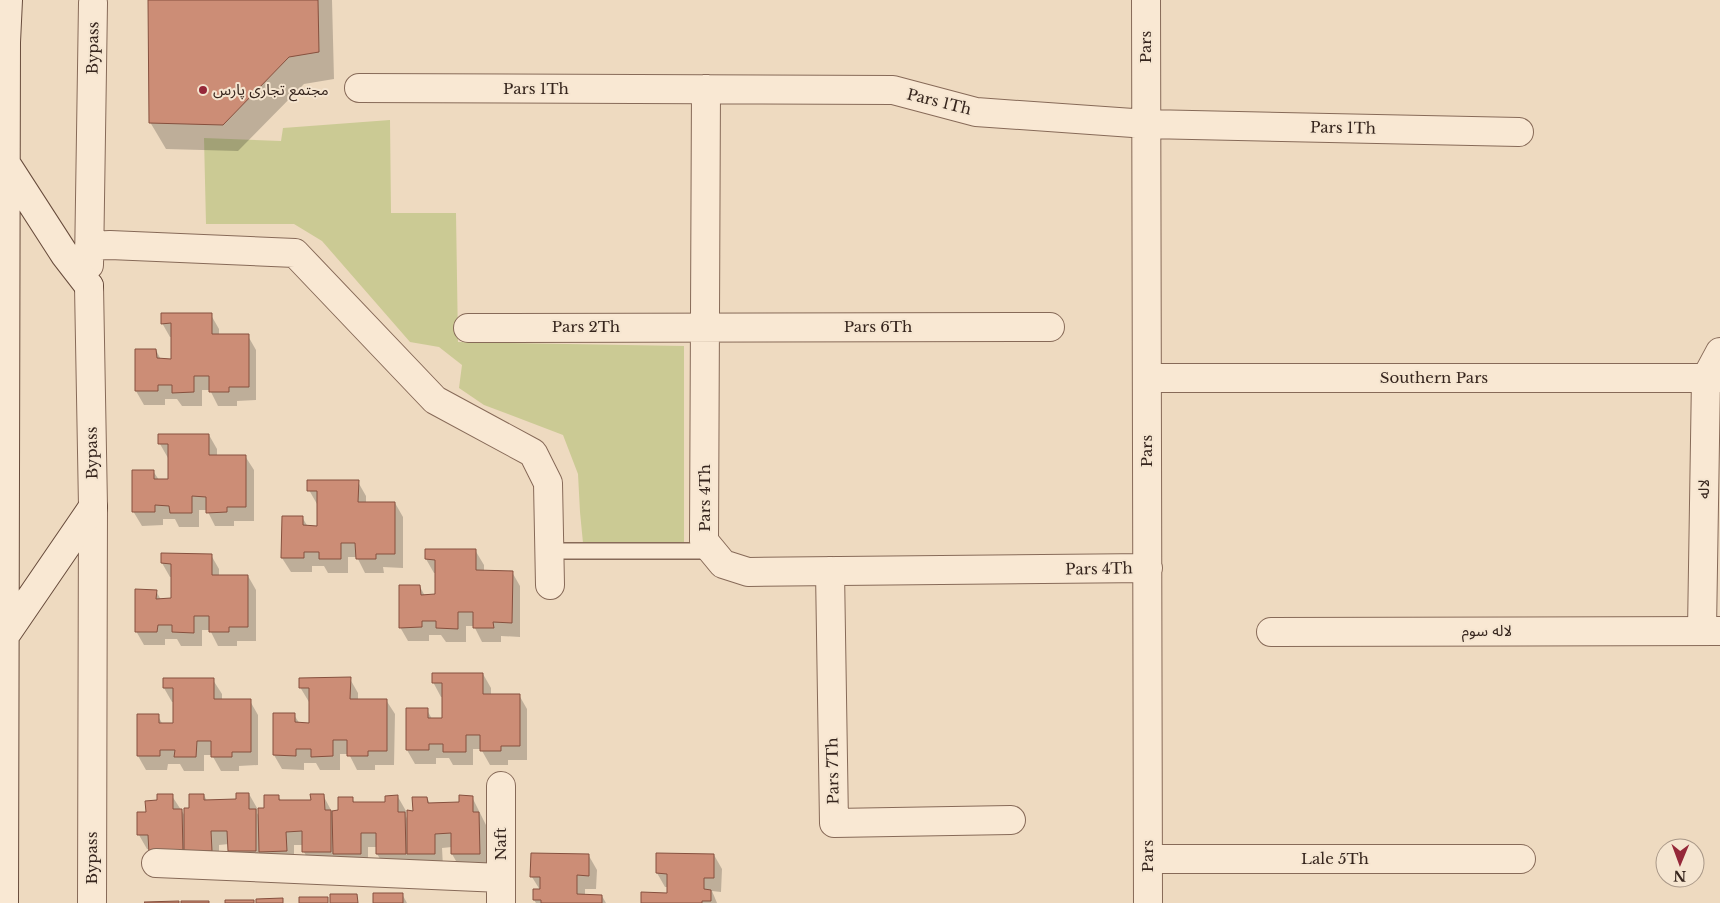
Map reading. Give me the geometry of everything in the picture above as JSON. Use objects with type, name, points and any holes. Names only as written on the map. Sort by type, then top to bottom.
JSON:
[{"type":"street","points":[[4,903],[5,162],[8,0]]},
{"type":"street","name":"Pars","points":[[1146,0],[1148,903]]},
{"type":"street","name":"Bypass","points":[[92,903],[93,507],[89,246],[93,3]]},
{"type":"street","name":"Pars 1Th","points":[[359,88],[893,90],[976,112],[1146,124],[1519,132]]},
{"type":"street","name":"Pars 4Th","points":[[706,89],[704,541],[723,564],[748,572],[1148,568]]},
{"type":"street","points":[[5,162],[65,255],[89,286]]},
{"type":"street","points":[[89,246],[110,245],[295,253],[435,400],[533,453],[548,483],[550,585]]},
{"type":"street","name":"Pars 6Th","points":[[705,327],[1050,327]]},
{"type":"street","name":"Pars 2Th","points":[[468,328],[705,327]]},
{"type":"street","name":"لاله","points":[[1711,631],[1713,378],[1720,352]]},
{"type":"street","name":"Southern Pars","points":[[1147,378],[1713,378]]},
{"type":"street","points":[[4,637],[93,507]]},
{"type":"street","name":"Pars 7Th","points":[[830,571],[834,823],[1011,820]]},
{"type":"street","name":"لاله سوم","points":[[1272,632],[1711,631]]},
{"type":"street","name":"Naft","points":[[501,786],[501,890]]},
{"type":"street","name":"Lale 5Th","points":[[1148,859],[1521,859]]},
{"type":"street","points":[[156,863],[501,890]]},
{"type":"lane","points":[[549,551],[712,551]]},
{"type":"shaded area","points":[[390,120],[391,213],[456,213],[458,342],[684,346],[684,546],[583,543],[578,474],[563,435],[484,405],[459,388],[462,365],[439,347],[410,342],[322,241],[294,224],[206,224],[204,138],[281,141],[283,128]]},
{"type":"building","name":"مجتمع تجاری پارس","points":[[148,0],[318,0],[319,52],[289,57],[223,125],[149,123]]},
{"type":"building","points":[[161,313],[212,313],[212,334],[249,334],[249,387],[229,387],[229,392],[209,392],[209,376],[194,376],[194,392],[172,393],[172,385],[158,385],[158,391],[135,391],[135,349],[156,349],[157,358],[171,359],[171,323],[161,324]]},
{"type":"building","points":[[158,434],[209,434],[209,455],[246,455],[246,507],[227,507],[227,512],[206,513],[206,497],[192,496],[192,513],[170,513],[169,506],[155,505],[155,512],[132,512],[132,470],[154,470],[154,479],[168,479],[168,444],[158,444]]},
{"type":"building","points":[[307,480],[359,480],[358,502],[395,502],[395,554],[376,554],[376,559],[356,559],[355,543],[341,543],[341,559],[319,559],[319,552],[304,552],[304,558],[281,558],[282,516],[303,516],[303,525],[317,526],[317,491],[307,491]]},
{"type":"building","points":[[425,549],[476,549],[476,570],[513,571],[512,623],[493,622],[494,628],[473,628],[473,612],[458,612],[458,629],[436,628],[436,621],[422,621],[422,627],[399,628],[399,585],[420,585],[421,595],[435,594],[435,560],[425,559]]},
{"type":"building","points":[[161,553],[212,554],[212,575],[248,575],[248,627],[229,627],[229,632],[209,632],[209,616],[194,616],[194,633],[172,632],[172,625],[158,625],[157,632],[135,632],[135,589],[157,590],[156,599],[171,598],[171,564],[161,563]]},
{"type":"building","points":[[432,673],[483,673],[483,694],[520,694],[520,746],[501,746],[501,751],[480,751],[480,735],[466,735],[466,752],[443,752],[443,744],[429,744],[429,750],[406,750],[406,708],[428,708],[428,718],[442,718],[442,683],[432,683]]},
{"type":"building","points":[[351,677],[350,699],[387,699],[387,751],[368,751],[368,756],[347,756],[347,740],[333,740],[333,756],[311,757],[311,749],[296,749],[296,756],[273,755],[273,713],[295,713],[295,722],[309,723],[309,688],[299,688],[299,678]]},
{"type":"building","points":[[163,678],[214,678],[214,699],[251,699],[251,752],[232,752],[232,757],[211,757],[211,741],[197,741],[196,757],[174,757],[175,750],[160,750],[160,756],[137,756],[137,714],[159,714],[159,723],[173,723],[173,688],[163,688]]},
{"type":"building","points":[[236,793],[249,793],[249,809],[256,809],[256,851],[228,851],[227,831],[211,831],[212,851],[184,851],[184,808],[189,808],[189,794],[204,794],[204,800],[236,799]]},
{"type":"building","points":[[157,794],[173,794],[173,809],[182,809],[183,852],[149,853],[148,835],[137,835],[137,812],[146,812],[145,801],[157,800]]},
{"type":"building","points":[[310,794],[324,794],[325,810],[331,810],[331,852],[302,852],[302,831],[286,832],[287,851],[259,852],[258,808],[264,808],[264,795],[279,795],[279,800],[311,800]]},
{"type":"building","points":[[398,795],[398,812],[405,812],[406,854],[376,854],[376,833],[361,833],[361,854],[333,854],[332,811],[338,810],[338,797],[353,797],[353,802],[385,802],[385,796]]},
{"type":"building","points":[[459,795],[473,796],[473,812],[479,812],[480,854],[451,854],[451,833],[435,834],[435,854],[407,854],[407,810],[413,811],[412,797],[427,797],[428,803],[459,802]]},
{"type":"building","points":[[531,853],[589,854],[589,876],[577,875],[577,894],[602,895],[602,903],[541,903],[541,900],[533,900],[533,889],[540,889],[540,877],[530,877]]},
{"type":"building","points":[[656,853],[714,854],[714,878],[704,878],[704,889],[711,890],[711,901],[702,901],[702,903],[641,903],[641,892],[667,893],[667,874],[656,873]]},
{"type":"building","points":[[373,893],[403,893],[403,903],[373,903]]},
{"type":"building","points":[[330,894],[357,894],[358,903],[330,903]]},
{"type":"building","points":[[299,897],[328,897],[328,903],[299,903]]},
{"type":"building","points":[[283,898],[283,903],[256,903],[256,899]]},
{"type":"building","points":[[225,900],[254,900],[254,903],[225,903]]},
{"type":"building","points":[[179,901],[179,903],[144,902]]},
{"type":"building","points":[[181,901],[209,901],[209,903],[181,903]]},
{"type":"place","name":"مجتمع تجاری پارس","points":[[203,90]]}]
